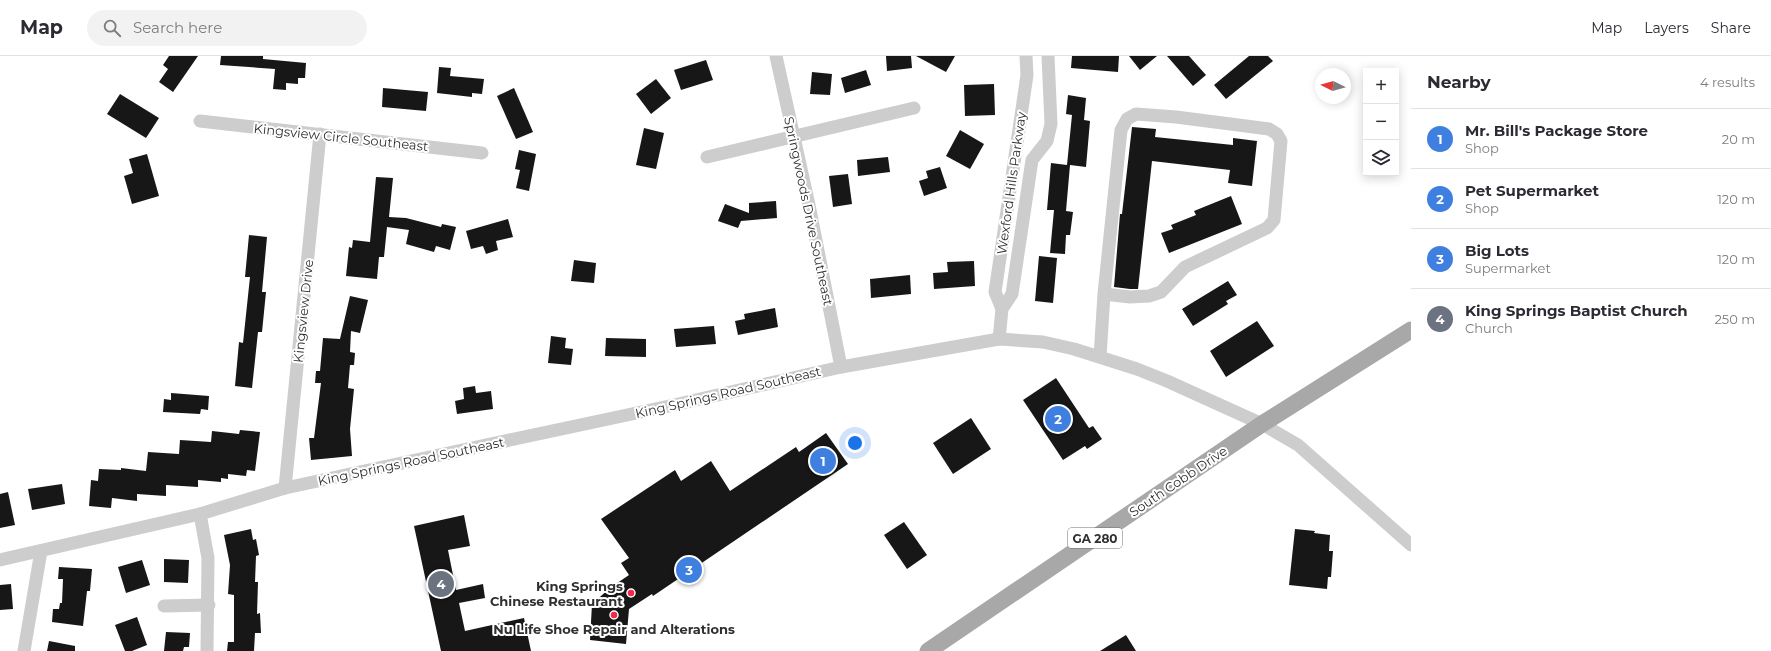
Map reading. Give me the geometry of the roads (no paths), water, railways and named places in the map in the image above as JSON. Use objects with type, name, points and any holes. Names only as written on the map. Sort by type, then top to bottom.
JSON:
[{"type":"main road","name":"South Cobb Drive","points":[[928,651],[1262,424],[1411,330]]},
{"type":"street","name":"Springwoods Drive Southeast","points":[[776,56],[809,205],[841,366]]},
{"type":"street","name":"Wexford Hills Parkway","points":[[1000,339],[1002,309],[995,292],[1027,75],[1026,56]]},
{"type":"street","name":"Wexford Hills Parkway","points":[[1002,309],[1012,294],[1032,160],[1048,141],[1051,124],[1048,56]]},
{"type":"street","points":[[707,157],[914,108]]},
{"type":"street","points":[[1100,357],[1104,294],[1121,130],[1127,119],[1136,114],[1176,117],[1270,129],[1277,134],[1281,141],[1274,220],[1267,228],[1185,267],[1161,292],[1149,296],[1130,297],[1104,294]]},
{"type":"street","name":"Kingsview Circle Southeast","points":[[200,121],[482,152]]},
{"type":"street","name":"Kingsview Drive","points":[[285,488],[320,134]]},
{"type":"street","points":[[1007,213],[1024,215]]},
{"type":"street","name":"King Springs Road Southeast","points":[[0,560],[200,514],[285,488],[667,406],[841,366],[1000,339],[1043,342],[1100,357],[1167,381],[1262,424],[1298,445],[1411,545]]},
{"type":"street","points":[[200,514],[208,558],[209,606],[207,651]]},
{"type":"street","points":[[24,651],[41,551]]},
{"type":"street","points":[[164,606],[209,606]]},
{"type":"place","name":"Pet Supermarket","points":[[1058,419]]},
{"type":"place","name":"Mr. Bill's Package Store","points":[[823,461]]},
{"type":"place","name":"Big Lots","points":[[689,570]]},
{"type":"place","name":"King Springs Baptist Church","points":[[441,584]]},
{"type":"place","name":"King Springs Chinese Restaurant","points":[[631,593]]},
{"type":"place","name":"Nu Life Shoe Repair and Alterations","points":[[614,615]]}]
